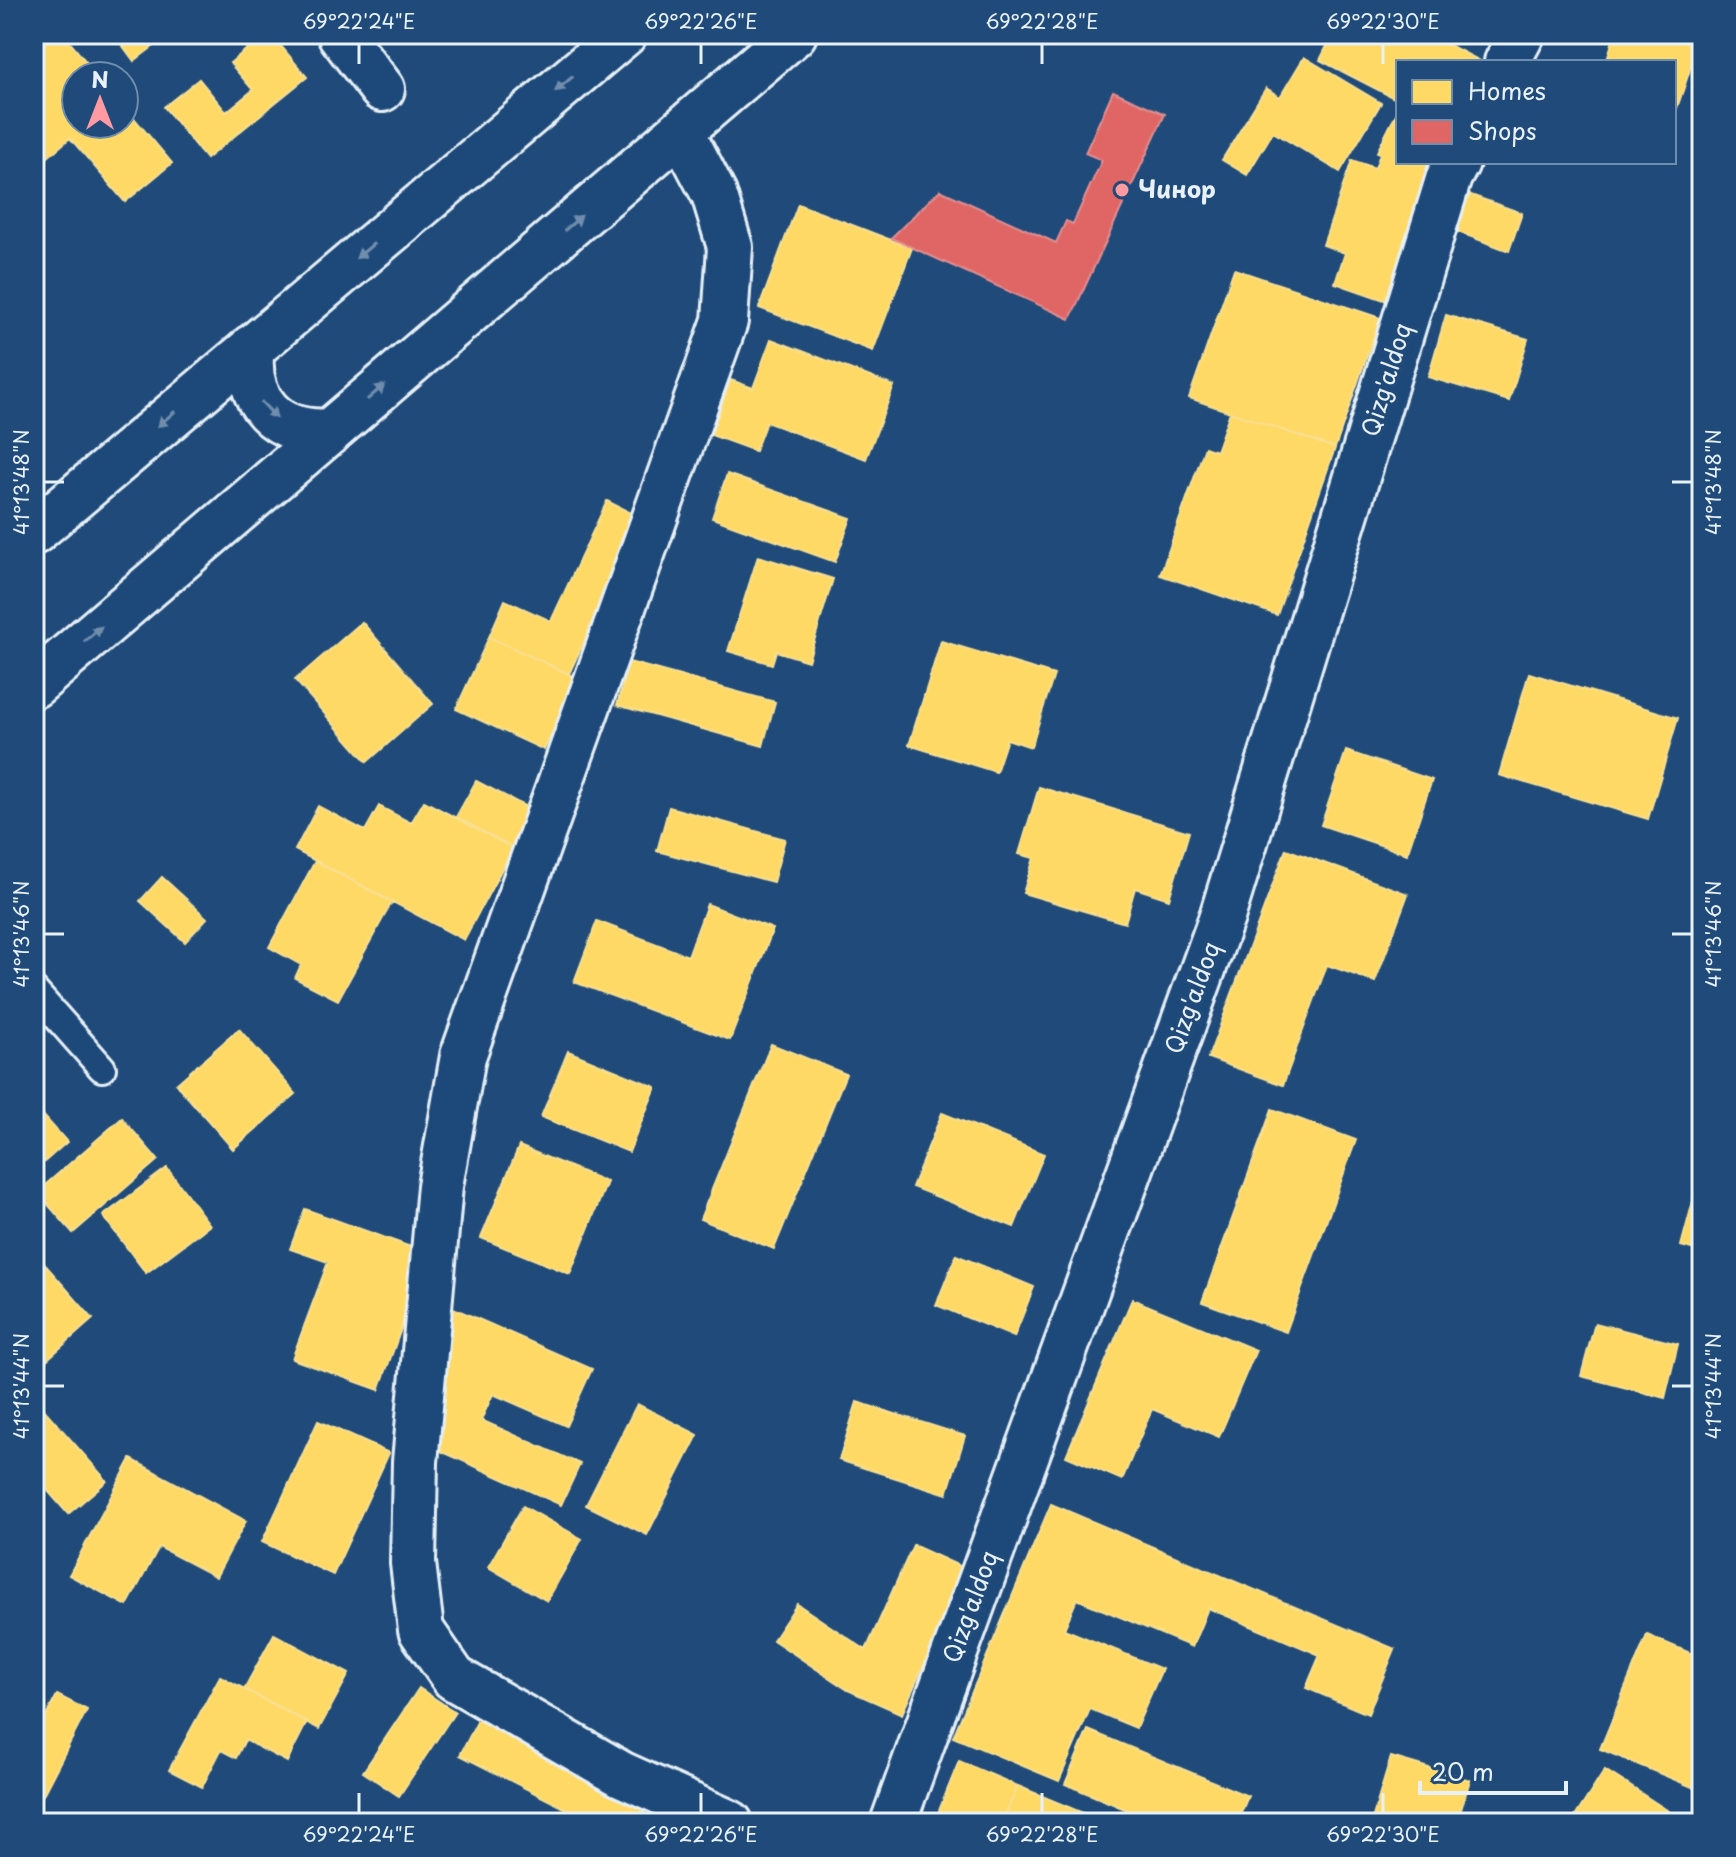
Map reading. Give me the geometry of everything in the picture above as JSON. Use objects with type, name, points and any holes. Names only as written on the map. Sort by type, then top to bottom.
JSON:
[{"type":"main road","points":[[340,34],[382,89]]},
{"type":"main road","points":[[34,532],[624,34]]},
{"type":"main road","points":[[34,685],[794,34]]},
{"type":"main road","points":[[1508,60],[1522,34]]},
{"type":"main road","points":[[681,131],[714,194],[730,247],[725,321],[463,1056],[440,1186],[415,1462],[413,1563],[421,1630],[454,1678],[621,1774],[730,1823]]},
{"type":"main road","name":"Qizg'aldoq","points":[[893,1823],[1222,917],[1449,177],[1456,164]]},
{"type":"main road","points":[[252,347],[249,364],[251,381],[267,410],[280,422],[296,429],[331,431]]},
{"type":"lane","points":[[34,991],[102,1068]]},
{"type":"building: Homes","points":[[47,34],[63,34],[85,60],[60,60],[60,140],[68,140],[34,169],[34,45]]},
{"type":"building: Homes","points":[[114,34],[170,34],[135,60]]},
{"type":"building: Homes","points":[[265,34],[271,34],[307,77],[206,159],[164,107],[199,79],[226,112],[253,90],[230,63]]},
{"type":"building: Homes","points":[[1333,34],[1428,34],[1478,60],[1396,60],[1396,99],[1320,60]]},
{"type":"building: Homes","points":[[1615,34],[1702,34],[1676,111],[1676,60],[1607,60]]},
{"type":"building: Homes","points":[[1304,57],[1381,103],[1340,172],[1273,132],[1247,175],[1222,160],[1266,88],[1280,97]]},
{"type":"building: Homes","points":[[1396,114],[1396,164],[1436,164],[1387,301],[1335,283],[1345,253],[1323,245],[1352,160],[1375,168],[1380,154],[1377,152]]},
{"type":"building: Homes","points":[[140,125],[172,163],[125,202],[72,140],[140,140]]},
{"type":"building: Homes","points":[[1468,194],[1522,213],[1509,251],[1455,231]]},
{"type":"building: Homes","points":[[798,204],[912,248],[873,351],[759,308]]},
{"type":"building: Homes","points":[[1234,269],[1380,318],[1335,448],[1189,398]]},
{"type":"building: Homes","points":[[1446,315],[1528,339],[1509,401],[1428,377]]},
{"type":"building: Homes","points":[[771,339],[894,386],[866,459],[766,422],[755,451],[711,435],[731,380],[753,388]]},
{"type":"building: Homes","points":[[1230,412],[1335,448],[1277,615],[1160,575],[1205,447],[1216,451]]},
{"type":"building: Homes","points":[[727,474],[851,518],[835,562],[712,518]]},
{"type":"building: Homes","points":[[607,501],[641,518],[569,674],[489,637],[505,600],[551,621]]},
{"type":"building: Homes","points":[[758,556],[833,579],[808,661],[776,651],[772,664],[728,651]]},
{"type":"building: Homes","points":[[362,622],[433,704],[367,762],[295,680]]},
{"type":"building: Homes","points":[[489,637],[577,678],[544,750],[456,709]]},
{"type":"building: Homes","points":[[941,641],[1054,675],[1031,747],[1007,739],[996,772],[909,745]]},
{"type":"building: Homes","points":[[629,662],[775,702],[763,746],[617,705]]},
{"type":"building: Homes","points":[[1529,673],[1678,718],[1648,819],[1499,775]]},
{"type":"building: Homes","points":[[1346,751],[1432,780],[1407,854],[1321,825]]},
{"type":"building: Homes","points":[[476,781],[534,811],[513,848],[456,817]]},
{"type":"building: Homes","points":[[1039,787],[1189,832],[1169,899],[1135,888],[1125,923],[1023,893],[1034,858],[1019,854]]},
{"type":"building: Homes","points":[[424,801],[513,848],[464,940],[295,850],[318,806],[365,831],[379,806],[411,823]]},
{"type":"building: Homes","points":[[669,807],[785,839],[773,882],[657,851]]},
{"type":"building: Homes","points":[[1286,849],[1408,894],[1375,982],[1327,965],[1283,1085],[1208,1058]]},
{"type":"building: Homes","points":[[315,861],[392,902],[338,1000],[295,978],[301,965],[269,947]]},
{"type":"building: Homes","points":[[162,877],[207,918],[185,942],[140,901]]},
{"type":"building: Homes","points":[[707,904],[773,929],[730,1040],[574,982],[597,921],[688,956]]},
{"type":"building: Homes","points":[[239,1029],[296,1094],[233,1149],[176,1084]]},
{"type":"building: Homes","points":[[771,1044],[846,1074],[774,1249],[700,1219]]},
{"type":"building: Homes","points":[[568,1051],[656,1087],[629,1152],[541,1117]]},
{"type":"building: Homes","points":[[1272,1109],[1356,1140],[1286,1332],[1202,1302]]},
{"type":"building: Homes","points":[[41,1113],[67,1142],[34,1171],[34,1119]]},
{"type":"building: Homes","points":[[942,1113],[1044,1154],[1014,1227],[912,1187]]},
{"type":"building: Homes","points":[[122,1118],[158,1160],[73,1233],[37,1192]]},
{"type":"building: Homes","points":[[519,1146],[607,1182],[570,1274],[481,1238]]},
{"type":"building: Homes","points":[[167,1168],[210,1225],[146,1273],[103,1216]]},
{"type":"building: Homes","points":[[1702,1175],[1702,1252],[1681,1246]]},
{"type":"building: Homes","points":[[305,1209],[422,1251],[424,1265],[379,1390],[292,1359],[328,1262],[290,1249]]},
{"type":"building: Homes","points":[[34,1252],[93,1319],[34,1371]]},
{"type":"building: Homes","points":[[956,1255],[1034,1287],[1014,1337],[936,1305]]},
{"type":"building: Homes","points":[[1132,1299],[1256,1350],[1219,1437],[1152,1409],[1122,1480],[1066,1456]]},
{"type":"building: Homes","points":[[451,1307],[592,1369],[566,1426],[493,1394],[481,1420],[580,1464],[561,1505],[436,1449]]},
{"type":"building: Homes","points":[[1595,1323],[1678,1344],[1665,1398],[1581,1376]]},
{"type":"building: Homes","points":[[34,1398],[107,1481],[68,1514],[34,1475]]},
{"type":"building: Homes","points":[[857,1402],[965,1436],[947,1494],[839,1460]]},
{"type":"building: Homes","points":[[637,1404],[698,1435],[647,1535],[586,1505]]},
{"type":"building: Homes","points":[[318,1421],[389,1453],[333,1575],[262,1542]]},
{"type":"building: Homes","points":[[131,1459],[246,1521],[216,1577],[159,1547],[127,1606],[69,1575]]},
{"type":"building: Homes","points":[[1702,1503],[1702,1526],[1694,1523]]},
{"type":"building: Homes","points":[[1051,1504],[1395,1649],[1368,1714],[1306,1688],[1320,1655],[1208,1608],[1192,1647],[1077,1599],[1064,1629],[1162,1669],[1136,1728],[1090,1709],[1059,1781],[953,1737]]},
{"type":"building: Homes","points":[[523,1506],[582,1539],[547,1601],[488,1567]]},
{"type":"building: Homes","points":[[913,1545],[966,1569],[902,1714],[848,1690],[773,1640],[797,1604],[866,1650]]},
{"type":"building: Homes","points":[[274,1634],[349,1674],[319,1729],[244,1689]]},
{"type":"building: Homes","points":[[1702,1634],[1702,1658],[1693,1655]]},
{"type":"building: Homes","points":[[1647,1635],[1702,1658],[1702,1791],[1600,1749]]},
{"type":"building: Homes","points":[[220,1676],[307,1722],[287,1762],[245,1740],[236,1758],[221,1750],[202,1787],[169,1770]]},
{"type":"building: Homes","points":[[419,1688],[455,1712],[399,1796],[363,1772]]},
{"type":"building: Homes","points":[[57,1695],[87,1710],[34,1812],[34,1739]]},
{"type":"building: Homes","points":[[478,1720],[648,1806],[639,1823],[594,1823],[460,1755]]},
{"type":"building: Homes","points":[[1088,1730],[1248,1796],[1237,1823],[1158,1823],[1065,1784]]},
{"type":"building: Homes","points":[[1391,1757],[1470,1780],[1457,1823],[1371,1823]]},
{"type":"building: Homes","points":[[959,1761],[1018,1786],[1002,1823],[934,1823]]},
{"type":"building: Homes","points":[[1605,1770],[1670,1812],[1663,1823],[1571,1823]]},
{"type":"building: Homes","points":[[1018,1786],[1107,1823],[1002,1823]]},
{"type":"building: Shops","points":[[1113,91],[1165,114],[1070,319],[891,238],[940,190],[1056,243],[1066,221],[1073,224],[1102,160],[1085,153]]},
{"type":"place","name":"Чинор","points":[[1122,190]]}]
